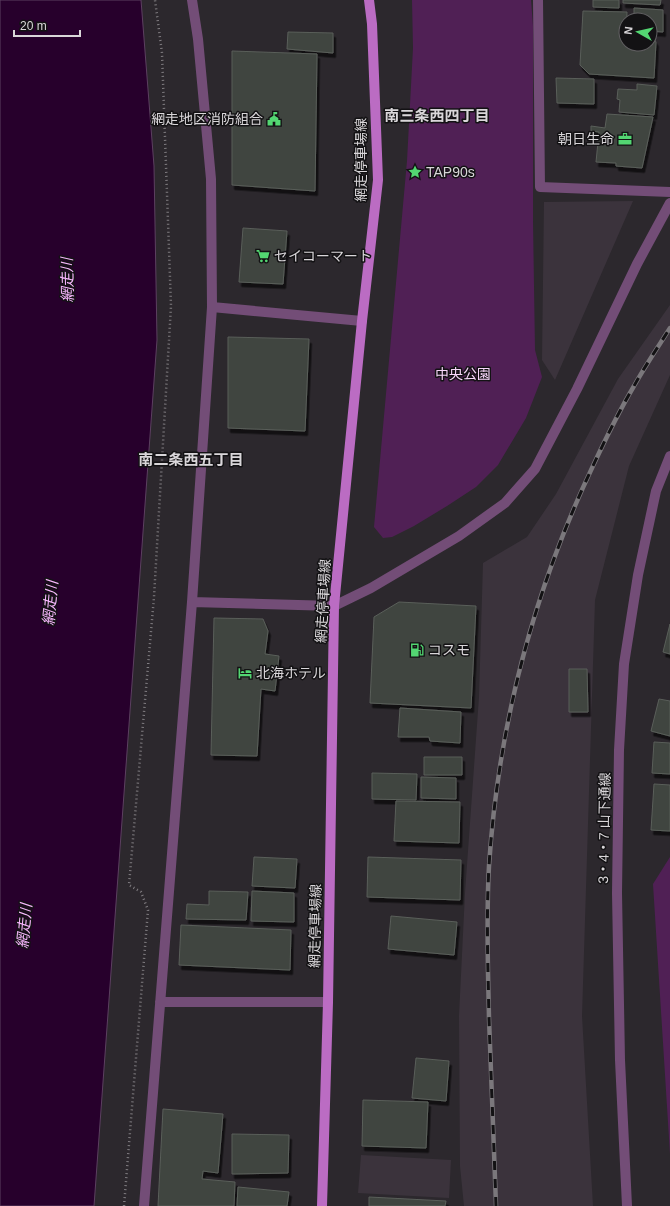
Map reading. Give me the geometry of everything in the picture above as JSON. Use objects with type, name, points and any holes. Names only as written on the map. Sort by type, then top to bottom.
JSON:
[{"type":"main road","name":"網走停車場線","points":[[322,1206],[328,1002],[334,606],[362,321],[378,180],[372,24],[369,0]]},
{"type":"street","points":[[144,1206],[192,602],[212,307],[211,179],[198,39],[192,0]]},
{"type":"street","points":[[538,0],[540,188],[670,192]]},
{"type":"street","points":[[192,602],[334,606],[377,584],[459,536],[505,503],[535,469],[577,389],[636,264],[670,203]]},
{"type":"street","points":[[212,307],[362,321]]},
{"type":"street","name":"3・4・7 山下通線","points":[[627,1206],[620,1060],[617,893],[619,750],[624,664],[638,575],[656,491],[670,456]]},
{"type":"street","points":[[160,1002],[328,1002]]},
{"type":"path","points":[[124,1206],[148,910],[141,892],[129,885],[154,597],[171,306],[162,53],[155,0]]},
{"type":"shaded area","points":[[633,201],[555,380],[542,360],[544,202]]},
{"type":"shaded area","points":[[670,305],[670,375],[629,466],[595,600],[582,1016],[593,1206],[464,1206],[460,1166],[459,1016],[465,893],[479,697],[483,563],[527,537],[556,494],[618,379]]},
{"type":"shaded area","points":[[361,1155],[451,1160],[449,1198],[358,1193]]},
{"type":"green space","name":"中央公園","points":[[412,0],[531,0],[533,26],[533,221],[535,350],[542,377],[526,418],[498,465],[476,487],[447,506],[414,526],[392,537],[383,538],[374,527],[407,161],[413,48]]},
{"type":"green space","points":[[670,857],[670,1154],[653,884]]},
{"type":"water","name":"網走川","points":[[0,0],[141,0],[154,166],[157,340],[94,1206],[0,1206]]},
{"type":"building","points":[[593,0],[619,0],[619,8],[593,7]]},
{"type":"building","points":[[623,0],[661,0],[660,5],[623,3]]},
{"type":"building","points":[[634,8],[663,10],[663,32],[658,32],[658,12],[634,12]]},
{"type":"building","points":[[583,11],[627,12],[618,12],[618,52],[655,52],[654,78],[589,74],[580,65]]},
{"type":"building","points":[[288,32],[333,33],[333,53],[287,49]]},
{"type":"building","name":"網走地区消防組合","points":[[232,51],[317,54],[315,191],[232,185]]},
{"type":"building","points":[[556,78],[594,79],[594,104],[557,103]]},
{"type":"building","points":[[637,84],[657,86],[654,115],[619,112],[620,100],[617,99],[618,89],[637,90]]},
{"type":"building","points":[[607,114],[653,117],[642,168],[616,166],[616,163],[596,162],[599,132],[591,131],[591,126],[605,128]]},
{"type":"building","points":[[243,228],[287,231],[283,284],[239,282]]},
{"type":"building","points":[[228,337],[309,339],[305,431],[228,428]]},
{"type":"building","points":[[399,602],[476,606],[471,708],[370,703],[374,617]]},
{"type":"building","name":"北海ホテル","points":[[214,618],[263,619],[268,631],[265,654],[279,656],[275,691],[261,689],[257,756],[211,755]]},
{"type":"building","points":[[670,624],[670,654],[663,652]]},
{"type":"building","points":[[569,669],[587,669],[588,712],[569,712]]},
{"type":"building","points":[[659,699],[670,701],[670,736],[651,731]]},
{"type":"building","points":[[400,708],[461,712],[460,743],[430,741],[429,737],[398,737]]},
{"type":"building","points":[[654,742],[670,743],[670,774],[652,773]]},
{"type":"building","points":[[424,757],[462,757],[462,775],[424,775]]},
{"type":"building","points":[[372,773],[417,774],[416,800],[372,799]]},
{"type":"building","points":[[421,777],[456,778],[456,799],[421,798]]},
{"type":"building","points":[[654,784],[670,785],[670,831],[651,830]]},
{"type":"building","points":[[396,801],[460,802],[459,843],[394,841]]},
{"type":"building","points":[[254,857],[297,859],[295,888],[252,886]]},
{"type":"building","points":[[368,857],[461,860],[460,900],[367,897]]},
{"type":"building","points":[[209,891],[248,892],[246,920],[186,919],[187,904],[209,905]]},
{"type":"building","points":[[252,891],[294,893],[294,922],[251,921]]},
{"type":"building","points":[[391,916],[457,922],[454,955],[388,949]]},
{"type":"building","points":[[181,925],[291,930],[290,970],[179,965]]},
{"type":"building","points":[[416,1058],[449,1061],[446,1101],[412,1098]]},
{"type":"building","points":[[363,1100],[428,1102],[426,1148],[362,1146]]},
{"type":"building","points":[[163,1109],[223,1114],[218,1173],[203,1171],[202,1179],[235,1182],[234,1206],[158,1206]]},
{"type":"building","points":[[232,1134],[289,1135],[288,1173],[232,1174]]},
{"type":"building","points":[[238,1187],[289,1192],[287,1206],[237,1206]]},
{"type":"building","points":[[369,1197],[446,1201],[445,1206],[369,1206]]},
{"type":"railway","points":[[496,1206],[489,1018],[488,885],[494,814],[510,712],[536,612],[552,564],[571,515],[617,416],[670,328]]},
{"type":"place","name":"網走地区消防組合","points":[[274,119]]},
{"type":"place","name":"朝日生命","points":[[625,139]]},
{"type":"place","name":"TAP90s","points":[[415,172]]},
{"type":"place","name":"セイコーマート","points":[[263,256]]},
{"type":"place","name":"コスモ","points":[[417,650]]},
{"type":"place","name":"北海ホテル","points":[[245,673]]},
{"type":"district","name":"南三条西四丁目","points":[[437,115]]},
{"type":"district","name":"南二条西五丁目","points":[[191,459]]}]
